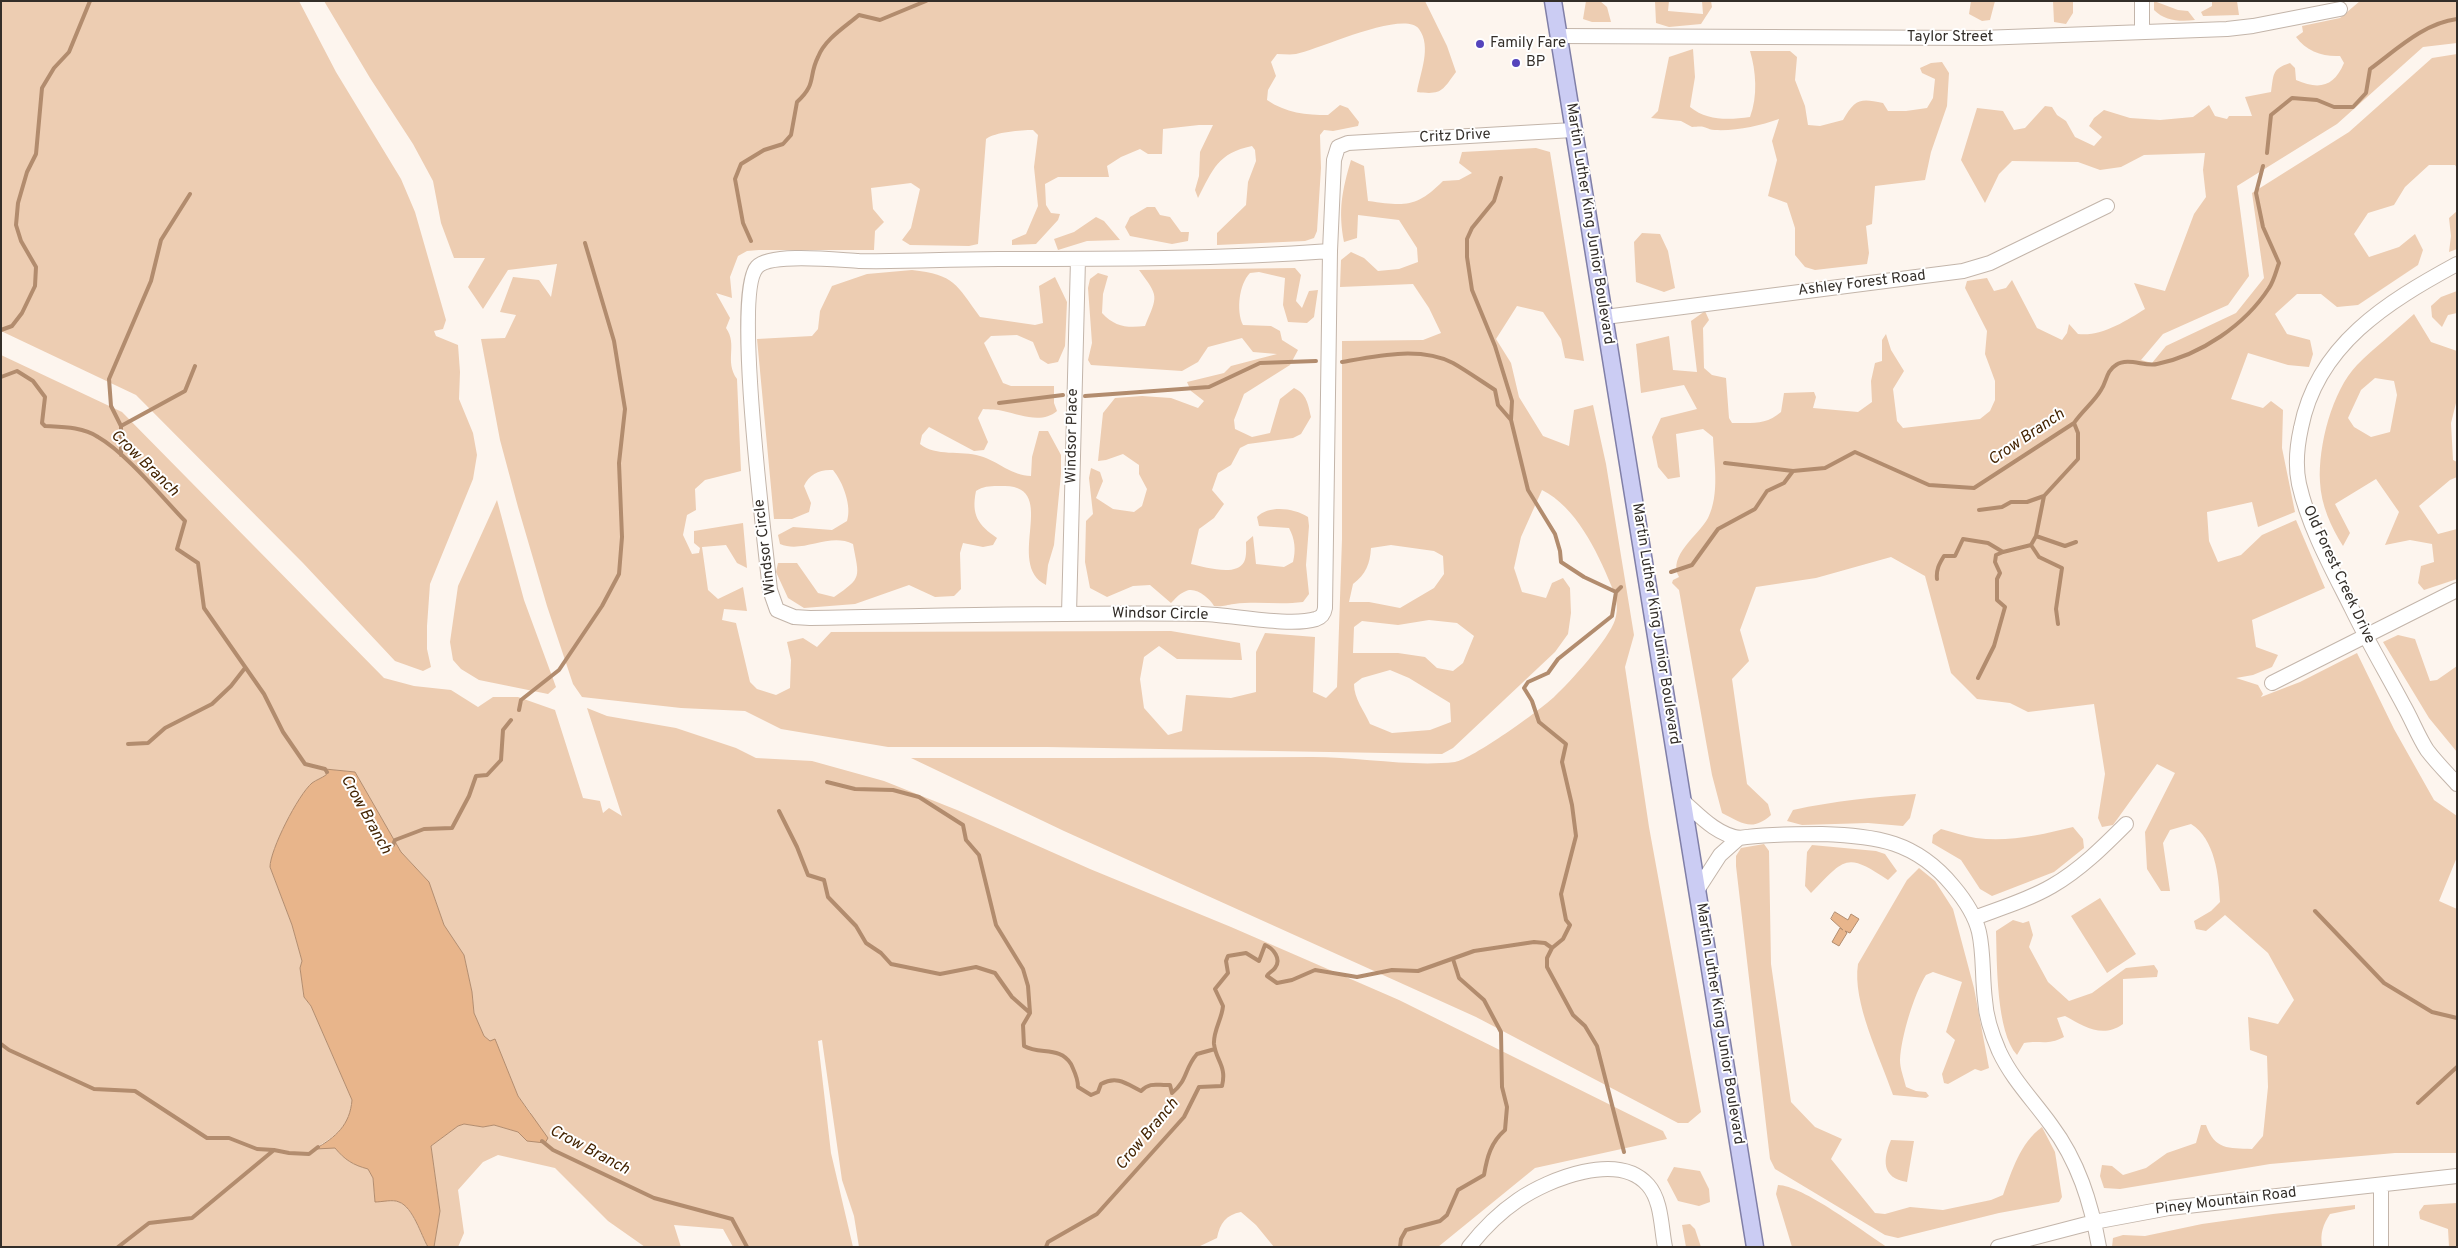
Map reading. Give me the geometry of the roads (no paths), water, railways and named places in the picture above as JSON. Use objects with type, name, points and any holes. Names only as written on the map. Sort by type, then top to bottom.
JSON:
[{"type":"main road","name":"Martin Luther King Junior Boulevard","points":[[1553,1],[1755,1247]]},
{"type":"street","points":[[2142,1],[2142,31]]},
{"type":"street","name":"Taylor Street","points":[[1558,36],[1981,38],[2253,26],[2340,9]]},
{"type":"street","name":"Critz Drive","points":[[1338,147],[1348,143],[1573,130]]},
{"type":"street","name":"Windsor Circle","points":[[1330,251],[1266,256],[1078,259],[873,261],[777,258],[758,266],[752,275],[748,313],[755,446],[770,590],[777,610],[794,617],[810,618],[1206,614],[1305,620],[1317,618],[1323,614],[1328,451],[1330,251],[1334,160],[1338,147]]},
{"type":"street","name":"Ashley Forest Road","points":[[1605,317],[1963,271],[1990,263],[2107,206]]},
{"type":"street","name":"Windsor Place","points":[[1069,614],[1078,259]]},
{"type":"street","name":"Old Forest Creek Drive","points":[[2457,264],[2424,282],[2346,340],[2334,353],[2315,382],[2302,419],[2296,461],[2298,482],[2321,547],[2366,637],[2427,749],[2457,784]]},
{"type":"street","points":[[2272,683],[2457,590]]},
{"type":"street","points":[[1684,802],[1715,828],[1729,836],[1738,838],[1781,834],[1864,836],[1897,844],[1923,857],[1944,875],[1961,895],[1974,918],[1981,952],[1985,1002],[1999,1050],[2018,1084],[2051,1124],[2070,1153],[2084,1188],[2099,1247]]},
{"type":"street","points":[[1974,918],[2024,900],[2053,885],[2100,851],[2126,824]]},
{"type":"street","points":[[1698,889],[1720,856],[1738,838]]},
{"type":"street","points":[[1469,1247],[1497,1216],[1534,1190],[1592,1170],[1616,1168],[1628,1172],[1649,1186],[1661,1220],[1665,1247]]},
{"type":"street","name":"Piney Mountain Road","points":[[1998,1247],[2094,1222],[2169,1208],[2457,1176]]},
{"type":"street","points":[[2381,1185],[2381,1247]]},
{"type":"water","points":[[325,769],[355,772],[401,852],[429,882],[444,925],[464,955],[472,992],[474,1013],[484,1036],[490,1041],[495,1039],[518,1096],[548,1138],[545,1143],[527,1141],[518,1132],[494,1125],[483,1127],[464,1124],[458,1126],[431,1146],[440,1211],[434,1247],[428,1247],[412,1215],[404,1205],[394,1201],[375,1202],[373,1178],[368,1169],[350,1162],[335,1148],[315,1149],[341,1129],[348,1117],[352,1100],[311,1006],[304,997],[300,968],[302,961],[292,925],[270,867],[275,848],[293,810],[306,789],[326,775]]},
{"type":"water","points":[[1835,912],[1848,920],[1851,914],[1859,919],[1850,933],[1845,931],[1847,933],[1839,946],[1832,942],[1840,928],[1843,930],[1831,919]]},
{"type":"waterway","points":[[1,330],[12,326],[22,313],[35,286],[36,267],[21,241],[16,225],[18,203],[27,172],[36,154],[42,88],[54,68],[69,52],[90,1]]},
{"type":"waterway","points":[[751,241],[743,223],[735,179],[741,164],[764,150],[783,144],[791,135],[797,102],[810,85],[815,64],[825,45],[859,15],[880,20],[926,1]]},
{"type":"waterway","name":"Crow Branch","points":[[2267,153],[2271,115],[2292,98],[2317,100],[2334,107],[2353,107],[2366,93],[2370,69],[2411,38],[2433,26],[2457,19]]},
{"type":"waterway","name":"Crow Branch","points":[[1671,572],[1692,565],[1718,529],[1755,509],[1767,491],[1784,483],[1793,471],[1825,468],[1855,452],[1929,485],[1974,488],[2074,423],[2098,394],[2103,387],[2108,373],[2116,365],[2126,362],[2152,365],[2173,360],[2205,346],[2235,326],[2259,302],[2271,285],[2279,263],[2263,227],[2256,193],[2263,166]]},
{"type":"waterway","points":[[1501,178],[1494,201],[1472,228],[1467,239],[1467,257],[1472,290],[1495,346],[1512,401],[1511,420]]},
{"type":"waterway","points":[[121,426],[111,406],[109,379],[151,281],[161,240],[190,194]]},
{"type":"waterway","points":[[519,710],[521,700],[559,670],[602,606],[619,574],[622,537],[619,463],[625,409],[614,341],[585,243]]},
{"type":"waterway","points":[[1342,362],[1398,354],[1427,355],[1453,363],[1495,390],[1498,405],[1511,420],[1528,490],[1555,534],[1561,562],[1584,577],[1616,592]]},
{"type":"waterway","points":[[1085,396],[1209,387],[1260,363],[1316,361]]},
{"type":"waterway","points":[[121,455],[121,426],[185,391],[195,366]]},
{"type":"waterway","name":"Crow Branch","points":[[1,377],[17,371],[33,381],[45,397],[42,423],[45,426],[86,431],[109,444],[132,464],[185,521],[177,549],[198,563],[204,608],[264,694],[283,732],[305,764],[325,769],[327,772]]},
{"type":"waterway","points":[[999,403],[1063,395]]},
{"type":"waterway","points":[[1979,510],[2002,507],[2011,502],[2027,502],[2044,496],[2078,459],[2078,433],[2074,423]]},
{"type":"waterway","points":[[1725,463],[1793,471]]},
{"type":"waterway","points":[[2044,496],[2036,536],[2031,545],[2039,557],[2062,568],[2056,609],[2058,624]]},
{"type":"waterway","points":[[2036,536],[2065,546],[2076,542]]},
{"type":"waterway","points":[[1937,579],[1938,567],[1944,556],[1955,556],[1963,539],[1988,543],[2003,552],[2031,545]]},
{"type":"waterway","points":[[1978,678],[1994,646],[2005,607],[1997,600],[1997,579],[2000,573],[1995,562],[1996,555],[2003,552]]},
{"type":"waterway","name":"Crow Branch","points":[[1046,1247],[1048,1242],[1097,1214],[1184,1117],[1199,1087],[1222,1086],[1223,1073],[1215,1050],[1214,1039],[1223,1006],[1215,989],[1228,973],[1226,961],[1228,956],[1246,953],[1259,961],[1265,945],[1268,946],[1274,951],[1278,961],[1275,968],[1267,976],[1277,983],[1292,980],[1315,970],[1357,977],[1392,970],[1418,971],[1474,951],[1534,942],[1545,943],[1552,948],[1563,939],[1570,925],[1566,920],[1561,894],[1576,836],[1572,805],[1562,762],[1566,744],[1539,722],[1532,701],[1524,688],[1528,682],[1548,673],[1558,659],[1612,616],[1616,592],[1621,587]]},
{"type":"waterway","points":[[128,744],[148,743],[165,728],[212,704],[231,686],[245,668]]},
{"type":"waterway","points":[[393,845],[395,840],[424,829],[452,828],[469,796],[476,776],[487,775],[501,760],[503,730],[511,720]]},
{"type":"waterway","points":[[827,782],[855,789],[893,790],[919,797],[963,825],[966,840],[979,855],[996,925],[1023,969],[1028,986],[1030,1013]]},
{"type":"waterway","points":[[779,811],[797,847],[808,875],[824,880],[828,897],[856,926],[866,943],[881,953],[891,964],[940,974],[976,967],[995,973],[1012,997],[1030,1013],[1023,1025],[1024,1046],[1030,1049],[1056,1053],[1066,1058],[1075,1073],[1078,1087],[1091,1095],[1098,1092],[1101,1084],[1112,1080],[1126,1083],[1141,1091],[1151,1085],[1170,1085],[1172,1093],[1181,1084],[1197,1054],[1215,1049]]},
{"type":"waterway","points":[[2315,911],[2384,983],[2432,1012],[2457,1018]]},
{"type":"waterway","points":[[1552,948],[1547,958],[1547,967],[1573,1015],[1585,1026],[1597,1046],[1624,1152]]},
{"type":"waterway","points":[[1400,1247],[1401,1239],[1406,1230],[1440,1221],[1447,1215],[1458,1190],[1484,1175],[1490,1150],[1505,1130],[1507,1107],[1502,1087],[1501,1032],[1484,1000],[1459,978],[1453,959]]},
{"type":"waterway","points":[[1,1044],[9,1050],[94,1089],[135,1091],[207,1138],[229,1138],[257,1149],[289,1153],[309,1154],[318,1147]]},
{"type":"waterway","points":[[2418,1103],[2457,1067]]},
{"type":"waterway","name":"Crow Branch","points":[[542,1141],[553,1150],[654,1198],[732,1219],[747,1247]]},
{"type":"waterway","points":[[118,1247],[149,1223],[192,1218],[274,1150]]},
{"type":"place","name":"Family Fare","points":[[1480,44]]},
{"type":"place","name":"BP","points":[[1516,63]]}]
